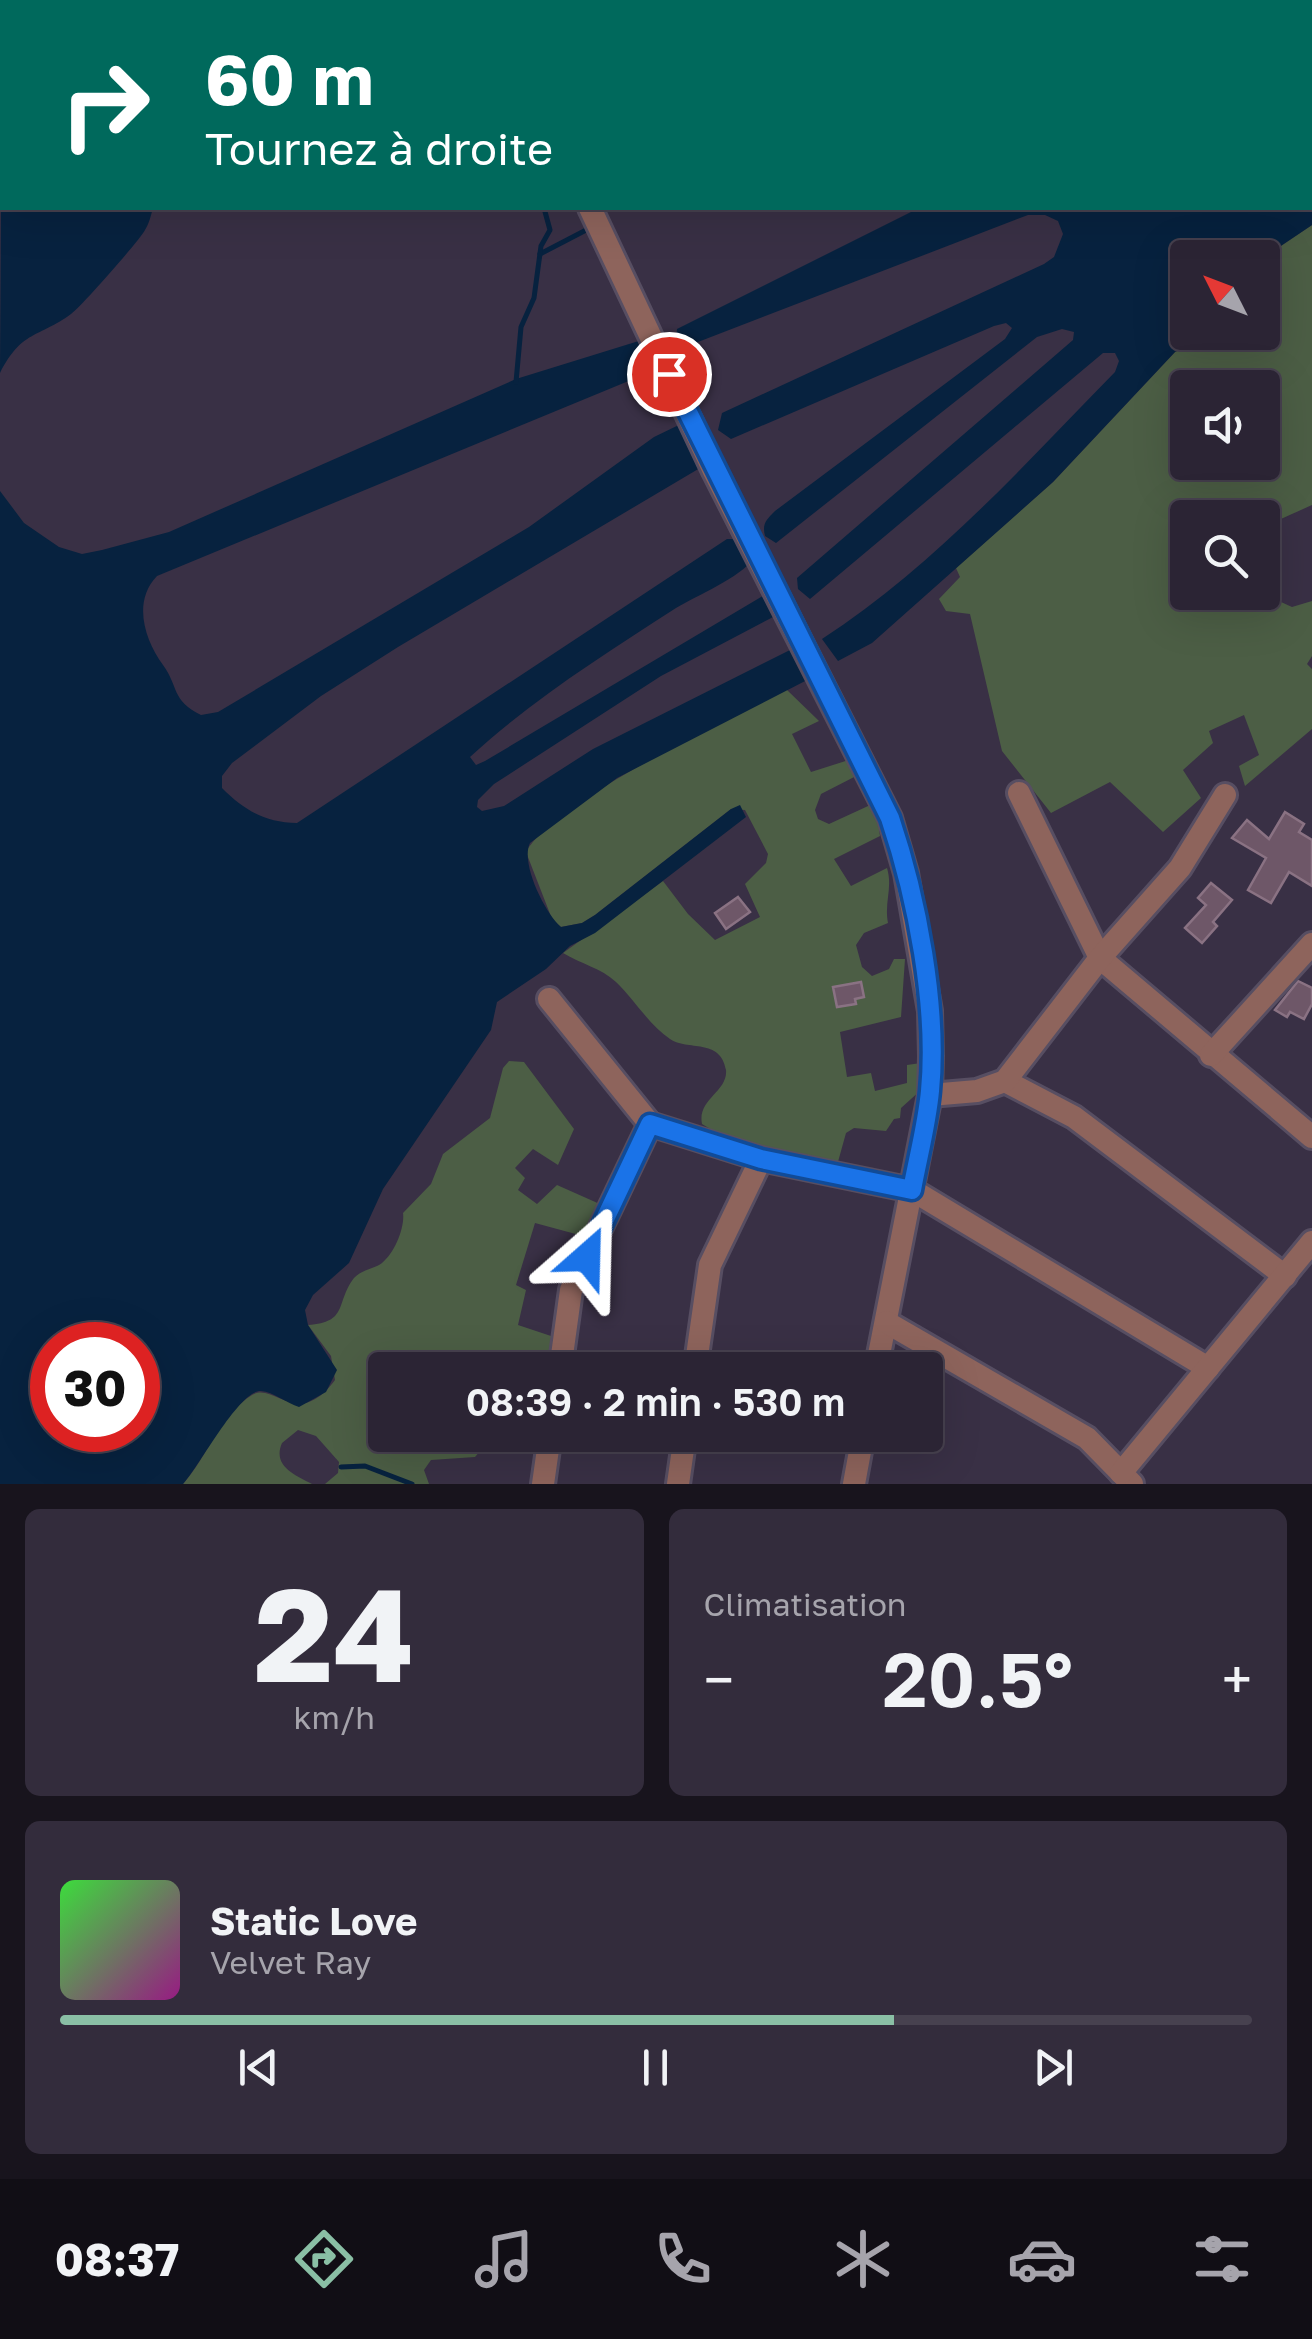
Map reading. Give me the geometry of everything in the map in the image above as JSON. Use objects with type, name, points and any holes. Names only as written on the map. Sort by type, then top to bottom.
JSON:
[{"type":"street","points":[[591,210],[714,471],[890,818],[906,872],[930,1011],[930,1095],[880,1352]]},
{"type":"street","points":[[1019,794],[1100,958],[1312,1137]]},
{"type":"street","points":[[930,1095],[977,1092],[1004,1081],[1100,958],[1180,868],[1224,795]]},
{"type":"street","points":[[1212,1055],[1312,944]]},
{"type":"street","points":[[548,999],[650,1124],[761,1159],[912,1190],[1208,1368]]},
{"type":"street","points":[[1004,1081],[1074,1117],[1284,1276]]},
{"type":"street","points":[[563,1352],[572,1290],[650,1124]]},
{"type":"street","points":[[698,1352],[710,1265],[761,1159]]},
{"type":"street","points":[[886,1322],[1087,1438],[1126,1479],[1208,1368],[1312,1242]]},
{"type":"street","points":[[543,1484],[548,1452]]},
{"type":"street","points":[[678,1484],[683,1452]]},
{"type":"street","points":[[859,1481],[862,1452]]},
{"type":"green space","points":[[1312,225],[1312,505],[1280,519],[1280,500],[1170,500],[1170,610],[1280,610],[1280,602],[1292,607],[1312,601],[1312,656],[1307,664],[1312,669],[1312,729],[1245,786],[1239,766],[1259,755],[1244,715],[1209,731],[1213,743],[1183,770],[1201,798],[1163,832],[1110,782],[1051,813],[1002,751],[970,614],[946,611],[939,599],[960,577],[956,568],[1053,482],[1175,352],[1280,350],[1280,247]]},
{"type":"green space","points":[[786,689],[819,721],[792,734],[811,772],[855,758],[860,774],[821,794],[815,810],[818,819],[829,824],[879,801],[889,824],[879,829],[880,836],[834,859],[851,886],[887,868],[888,923],[864,933],[856,945],[862,967],[872,976],[889,969],[894,959],[905,959],[901,1017],[840,1032],[847,1077],[871,1073],[875,1091],[907,1083],[907,1065],[921,1063],[921,1090],[901,1108],[900,1118],[894,1119],[886,1131],[854,1128],[846,1133],[836,1169],[755,1156],[702,1124],[704,1108],[725,1078],[726,1070],[718,1053],[670,1039],[610,977],[563,953],[663,881],[688,914],[715,940],[760,917],[745,884],[766,863],[768,854],[745,810],[731,809],[582,923],[561,927],[552,919],[526,852],[570,809],[606,786]]},
{"type":"green space","points":[[509,1061],[524,1062],[574,1129],[558,1165],[533,1149],[515,1168],[525,1178],[518,1190],[537,1204],[557,1185],[602,1205],[583,1236],[535,1223],[516,1285],[526,1290],[518,1325],[557,1338],[556,1352],[368,1352],[368,1452],[479,1452],[475,1457],[431,1460],[424,1470],[429,1484],[325,1484],[338,1473],[339,1462],[316,1436],[298,1430],[282,1443],[280,1458],[287,1469],[312,1484],[183,1484],[223,1424],[252,1395],[260,1392],[288,1401],[309,1402],[335,1380],[331,1356],[308,1325],[336,1315],[354,1278],[382,1263],[391,1253],[401,1232],[403,1213],[431,1184],[443,1154],[490,1118],[503,1068]]},
{"type":"water","points":[[1,210],[152,210],[141,236],[86,299],[71,314],[23,342],[0,373]]},
{"type":"water","points":[[915,210],[1312,210],[1312,225],[1280,247],[1280,240],[1170,240],[1170,350],[1179,350],[1053,482],[872,643],[838,661],[822,639],[902,580],[976,514],[1115,372],[1119,361],[1115,353],[1103,353],[810,599],[798,589],[797,578],[1073,340],[1074,332],[1062,329],[1037,337],[776,543],[765,536],[764,528],[775,511],[1005,339],[1012,328],[1006,323],[994,326],[731,439],[718,430],[722,413],[1044,264],[1054,257],[1063,234],[1058,221],[1045,215],[1028,215],[685,347],[676,341],[677,329]]},
{"type":"water","points":[[642,340],[656,362],[631,380],[157,576],[149,586],[143,609],[151,644],[185,704],[201,715],[218,712],[529,527],[654,437],[685,422],[705,465],[321,696],[232,763],[222,776],[222,788],[256,814],[297,823],[727,539],[743,544],[753,559],[747,566],[570,678],[470,757],[476,765],[485,761],[766,594],[775,616],[661,676],[494,784],[478,800],[477,807],[482,811],[504,806],[593,749],[790,650],[800,650],[809,679],[617,778],[530,843],[531,875],[561,927],[582,923],[595,915],[731,809],[740,805],[746,817],[595,933],[570,946],[546,969],[497,1002],[491,1030],[383,1189],[349,1263],[313,1295],[305,1310],[308,1325],[337,1370],[326,1392],[299,1407],[266,1392],[252,1394],[231,1416],[183,1484],[0,1484],[0,491],[24,523],[59,547],[82,554],[169,532],[516,379]]},
{"type":"building","points":[[1285,812],[1304,824],[1299,832],[1312,840],[1312,886],[1289,872],[1271,903],[1248,890],[1266,858],[1232,838],[1247,820],[1269,839]]},
{"type":"building","points":[[1211,883],[1232,900],[1202,943],[1185,928],[1206,905],[1198,898]]},
{"type":"building","points":[[738,897],[750,912],[726,929],[715,913]]},
{"type":"building","points":[[1298,981],[1312,988],[1312,1004],[1304,1019],[1290,1012],[1287,1017],[1275,1010]]},
{"type":"building","points":[[861,982],[864,997],[855,999],[856,1004],[837,1007],[833,987]]},
{"type":"waterway","points":[[516,382],[521,327],[534,298],[541,246],[550,230],[545,210]]},
{"type":"waterway","points":[[540,254],[590,228]]},
{"type":"waterway","points":[[341,1467],[365,1466],[412,1484]]},
{"type":"route","points":[[587,1257],[650,1124],[761,1159],[912,1190],[930,1095],[930,1011],[906,872],[890,818],[669,374]]}]
